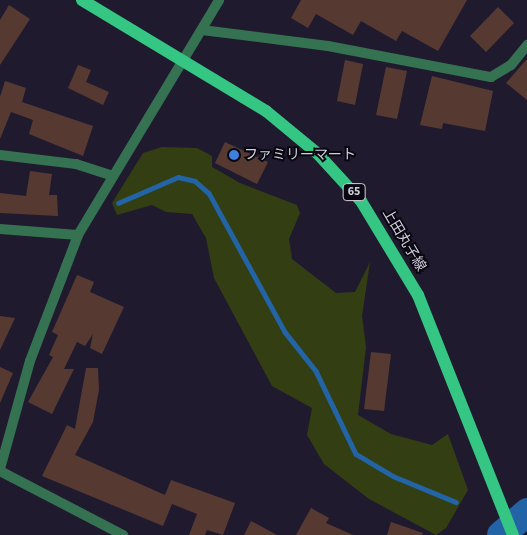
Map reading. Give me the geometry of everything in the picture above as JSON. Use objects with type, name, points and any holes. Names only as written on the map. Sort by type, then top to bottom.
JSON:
[{"type":"main road","name":"上田丸子線","points":[[82,0],[184,58],[295,132],[335,170],[376,220],[418,295],[513,535]]},
{"type":"street","points":[[122,535],[0,470],[30,361],[78,235],[219,0]]},
{"type":"street","points":[[202,30],[328,46],[491,76],[511,65],[527,45]]},
{"type":"street","points":[[0,155],[76,164],[113,176]]},
{"type":"street","points":[[0,229],[78,235]]},
{"type":"green space","points":[[162,147],[197,148],[212,156],[212,167],[240,183],[297,205],[300,213],[289,239],[292,259],[336,293],[355,292],[370,262],[362,316],[366,347],[358,415],[391,434],[432,445],[448,434],[468,490],[446,528],[436,535],[369,499],[324,464],[307,435],[312,408],[272,386],[214,278],[206,238],[192,214],[166,212],[152,205],[117,215],[112,203],[143,153]]},
{"type":"building","points":[[301,0],[467,0],[438,51],[402,31],[396,41],[361,21],[353,35],[316,14],[308,28],[291,18]]},
{"type":"building","points":[[9,5],[30,19],[0,65],[0,20]]},
{"type":"building","points":[[498,7],[514,23],[486,52],[470,36]]},
{"type":"building","points":[[527,59],[527,100],[506,83]]},
{"type":"building","points":[[345,60],[363,64],[355,105],[337,101]]},
{"type":"building","points":[[78,65],[91,70],[86,82],[109,92],[103,105],[68,88]]},
{"type":"building","points":[[386,67],[407,71],[397,119],[376,115]]},
{"type":"building","points":[[432,76],[493,91],[485,131],[443,123],[442,129],[420,125]]},
{"type":"building","points":[[5,81],[26,88],[22,102],[93,126],[83,156],[29,134],[33,120],[11,112],[0,139],[0,97]]},
{"type":"building","points":[[225,142],[268,162],[257,184],[215,163]]},
{"type":"building","points":[[30,171],[52,174],[49,195],[57,195],[58,216],[0,213],[0,193],[26,196]]},
{"type":"building","points":[[77,275],[94,282],[90,292],[124,307],[102,354],[90,348],[93,334],[85,346],[77,342],[64,369],[74,369],[52,414],[28,402],[53,357],[49,355],[58,335],[52,332]]},
{"type":"building","points":[[0,316],[15,318],[0,350]]},
{"type":"building","points":[[371,352],[391,354],[384,411],[364,409]]},
{"type":"building","points":[[0,367],[13,373],[0,403]]},
{"type":"building","points":[[86,368],[98,368],[99,390],[93,422],[75,455],[165,495],[171,480],[235,503],[223,535],[207,530],[205,535],[189,535],[197,514],[172,504],[163,526],[42,476],[67,425],[75,429]]},
{"type":"building","points":[[311,508],[329,518],[326,523],[353,535],[296,535]]},
{"type":"building","points":[[251,521],[277,535],[244,535]]},
{"type":"building","points":[[391,522],[423,533],[422,535],[387,535]]},
{"type":"waterway","points":[[118,203],[178,177],[195,181],[209,193],[285,332],[316,371],[356,454],[393,476],[456,502]]},
{"type":"waterway","points":[[501,535],[527,512]]},
{"type":"place","name":"ファミリーマート","points":[[234,155]]}]
